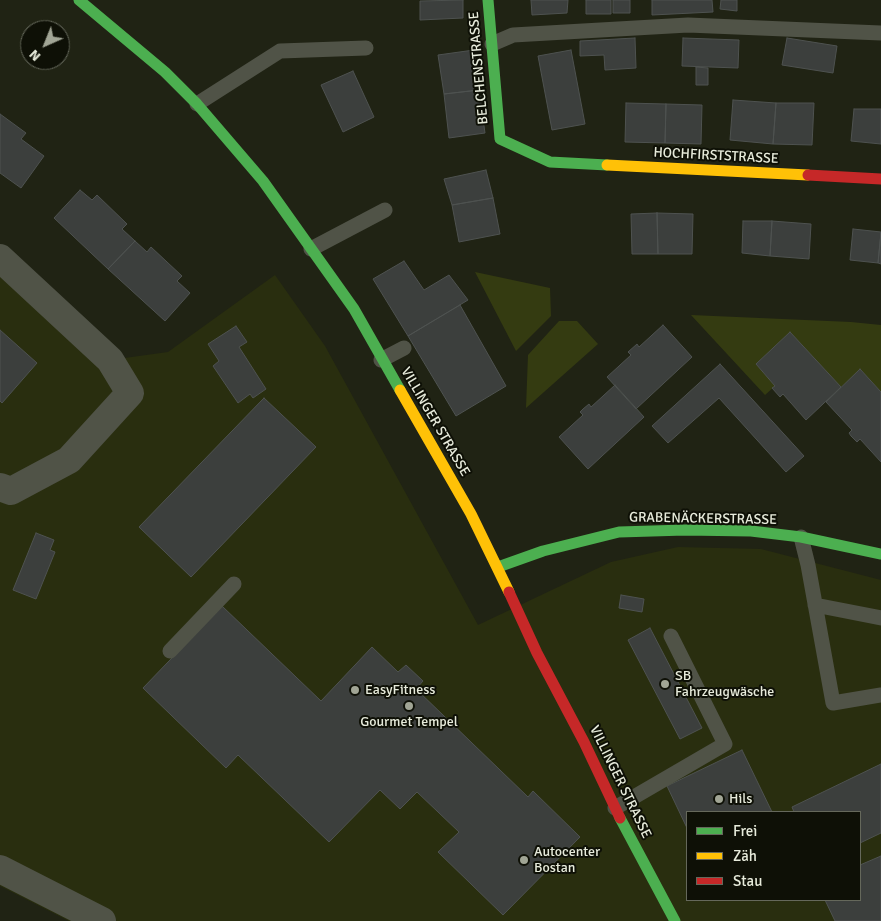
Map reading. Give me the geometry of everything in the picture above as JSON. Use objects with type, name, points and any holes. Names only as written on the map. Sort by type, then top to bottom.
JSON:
[{"type":"main road","name":"VILLINGER STRASSE","points":[[79,0],[164,72],[197,104],[263,181],[354,309],[381,360],[449,461],[537,653],[584,742],[615,808],[675,921]]},
{"type":"main road","name":"BELCHENSTRASSE","points":[[488,0],[500,139],[550,162]]},
{"type":"main road","name":"HOCHFIRSTSTRASSE","points":[[550,162],[881,180]]},
{"type":"main road","name":"GRABENÄCKERSTRASSE","points":[[498,567],[543,551],[619,532],[685,530],[751,532],[801,537],[881,554]]},
{"type":"street","points":[[0,258],[110,360],[130,393],[69,460],[11,490],[0,487]]},
{"type":"street","points":[[0,869],[102,921]]},
{"type":"lane","points":[[492,44],[512,35],[688,25],[881,33]]},
{"type":"lane","points":[[197,104],[280,51],[366,48]]},
{"type":"lane","points":[[311,249],[385,210]]},
{"type":"lane","points":[[381,360],[404,348]]},
{"type":"lane","points":[[801,537],[833,702],[881,695]]},
{"type":"lane","points":[[170,651],[234,584]]},
{"type":"lane","points":[[815,605],[881,618]]},
{"type":"lane","points":[[615,808],[725,744],[672,636]]},
{"type":"shaded area","points":[[0,258],[110,360],[168,352],[275,275],[325,346],[478,625],[611,562],[678,547],[761,549],[881,580],[881,921],[69,921],[0,886]]},
{"type":"shaded area","points":[[475,272],[550,288],[551,316],[516,351]]},
{"type":"shaded area","points":[[691,315],[881,325],[881,392],[861,370],[841,387],[790,332],[756,364],[775,386],[765,395]]},
{"type":"shaded area","points":[[559,321],[577,321],[598,344],[526,408],[528,355]]},
{"type":"building","points":[[463,0],[463,18],[420,20],[420,1]]},
{"type":"building","points":[[531,0],[568,0],[567,13],[532,15]]},
{"type":"building","points":[[586,0],[611,0],[611,14],[586,14]]},
{"type":"building","points":[[613,0],[630,0],[630,13],[613,13]]},
{"type":"building","points":[[652,0],[712,0],[713,12],[652,15]]},
{"type":"building","points":[[721,0],[737,0],[737,11],[720,9]]},
{"type":"building","points":[[635,38],[636,68],[605,70],[604,55],[580,56],[580,41]]},
{"type":"building","points":[[683,38],[739,40],[738,68],[682,66]]},
{"type":"building","points":[[787,38],[837,46],[833,73],[782,65]]},
{"type":"building","points":[[474,50],[479,90],[444,94],[438,55]]},
{"type":"building","points":[[571,50],[585,124],[552,130],[538,56]]},
{"type":"building","points":[[696,67],[708,68],[708,85],[696,85]]},
{"type":"building","points":[[353,71],[374,117],[343,132],[321,85]]},
{"type":"building","points":[[479,90],[485,133],[449,138],[444,94]]},
{"type":"building","points":[[733,100],[776,103],[773,144],[730,140]]},
{"type":"building","points":[[626,103],[666,104],[665,143],[625,142]]},
{"type":"building","points":[[776,103],[814,103],[812,145],[773,144]]},
{"type":"building","points":[[666,104],[702,105],[701,144],[665,143]]},
{"type":"building","points":[[854,109],[881,109],[881,144],[851,141]]},
{"type":"building","points":[[0,114],[26,133],[21,139],[44,156],[21,188],[0,173]]},
{"type":"building","points":[[486,170],[493,198],[452,205],[444,179]]},
{"type":"building","points":[[80,190],[92,200],[97,195],[127,224],[122,229],[135,241],[108,269],[54,218]]},
{"type":"building","points":[[493,198],[500,234],[459,242],[452,205]]},
{"type":"building","points":[[657,213],[693,214],[692,254],[658,254]]},
{"type":"building","points":[[657,213],[658,254],[632,254],[631,214]]},
{"type":"building","points":[[743,221],[772,221],[770,256],[742,253]]},
{"type":"building","points":[[772,221],[811,224],[809,259],[770,256]]},
{"type":"building","points":[[853,229],[881,232],[878,263],[850,260]]},
{"type":"building","points":[[881,233],[881,264],[878,263]]},
{"type":"building","points":[[135,241],[147,252],[151,247],[182,276],[177,281],[190,293],[165,321],[108,269]]},
{"type":"building","points":[[404,261],[424,290],[449,275],[468,300],[408,336],[373,279]]},
{"type":"building","points":[[460,305],[506,386],[456,416],[408,336]]},
{"type":"building","points":[[663,325],[692,357],[636,409],[607,377],[631,355],[628,352],[637,344],[639,347]]},
{"type":"building","points":[[236,326],[247,342],[239,347],[266,389],[253,398],[250,394],[238,403],[213,366],[219,361],[208,344]]},
{"type":"building","points":[[0,330],[37,363],[2,403],[0,401]]},
{"type":"building","points":[[790,332],[841,387],[806,420],[783,394],[780,397],[772,388],[775,386],[756,364]]},
{"type":"building","points":[[720,364],[804,456],[786,472],[719,398],[668,443],[652,426]]},
{"type":"building","points":[[860,369],[881,392],[881,462],[860,439],[857,442],[851,436],[849,433],[852,430],[826,402]]},
{"type":"building","points":[[615,385],[644,417],[588,469],[559,437],[583,415],[580,412],[583,409],[589,404],[591,407]]},
{"type":"building","points":[[264,398],[316,447],[191,577],[139,527]]},
{"type":"building","points":[[36,533],[54,540],[50,550],[55,552],[36,599],[13,590]]},
{"type":"building","points":[[621,595],[644,599],[642,612],[619,608]]},
{"type":"building","points":[[222,606],[321,701],[372,647],[398,672],[406,665],[423,681],[416,689],[528,797],[533,791],[580,837],[503,915],[438,852],[459,832],[417,792],[400,809],[380,790],[329,842],[238,755],[226,768],[143,688]]},
{"type":"building","name":"SB Fahrzeugwäsche","points":[[650,628],[702,728],[680,739],[628,640]]},
{"type":"building","name":"Hils","points":[[742,750],[772,811],[686,811],[686,826],[667,786]]},
{"type":"building","points":[[881,764],[881,833],[861,843],[861,811],[794,811],[792,807]]},
{"type":"building","points":[[881,856],[881,921],[835,921],[825,901],[861,901],[861,865]]},
{"type":"traffic: fast","points":[[79,0],[165,72],[197,104],[263,181],[354,309],[400,390]]},
{"type":"traffic: fast","points":[[488,0],[500,139],[550,162],[607,165]]},
{"type":"traffic: fast","points":[[498,567],[543,551],[619,532],[751,531],[801,537],[881,554]]},
{"type":"traffic: fast","points":[[620,818],[675,921]]},
{"type":"traffic: slow","points":[[607,165],[808,175]]},
{"type":"traffic: slow","points":[[400,390],[471,514],[509,592]]},
{"type":"traffic: jam","points":[[808,175],[881,179]]},
{"type":"traffic: jam","points":[[509,592],[537,653],[584,742],[620,818]]},
{"type":"place","name":"SB Fahrzeugwäsche","points":[[665,684]]},
{"type":"place","name":"EasyFitness","points":[[355,690]]},
{"type":"place","name":"Gourmet Tempel","points":[[409,706]]},
{"type":"place","name":"Hils","points":[[719,799]]},
{"type":"place","name":"Autocenter Bostan","points":[[524,860]]}]
